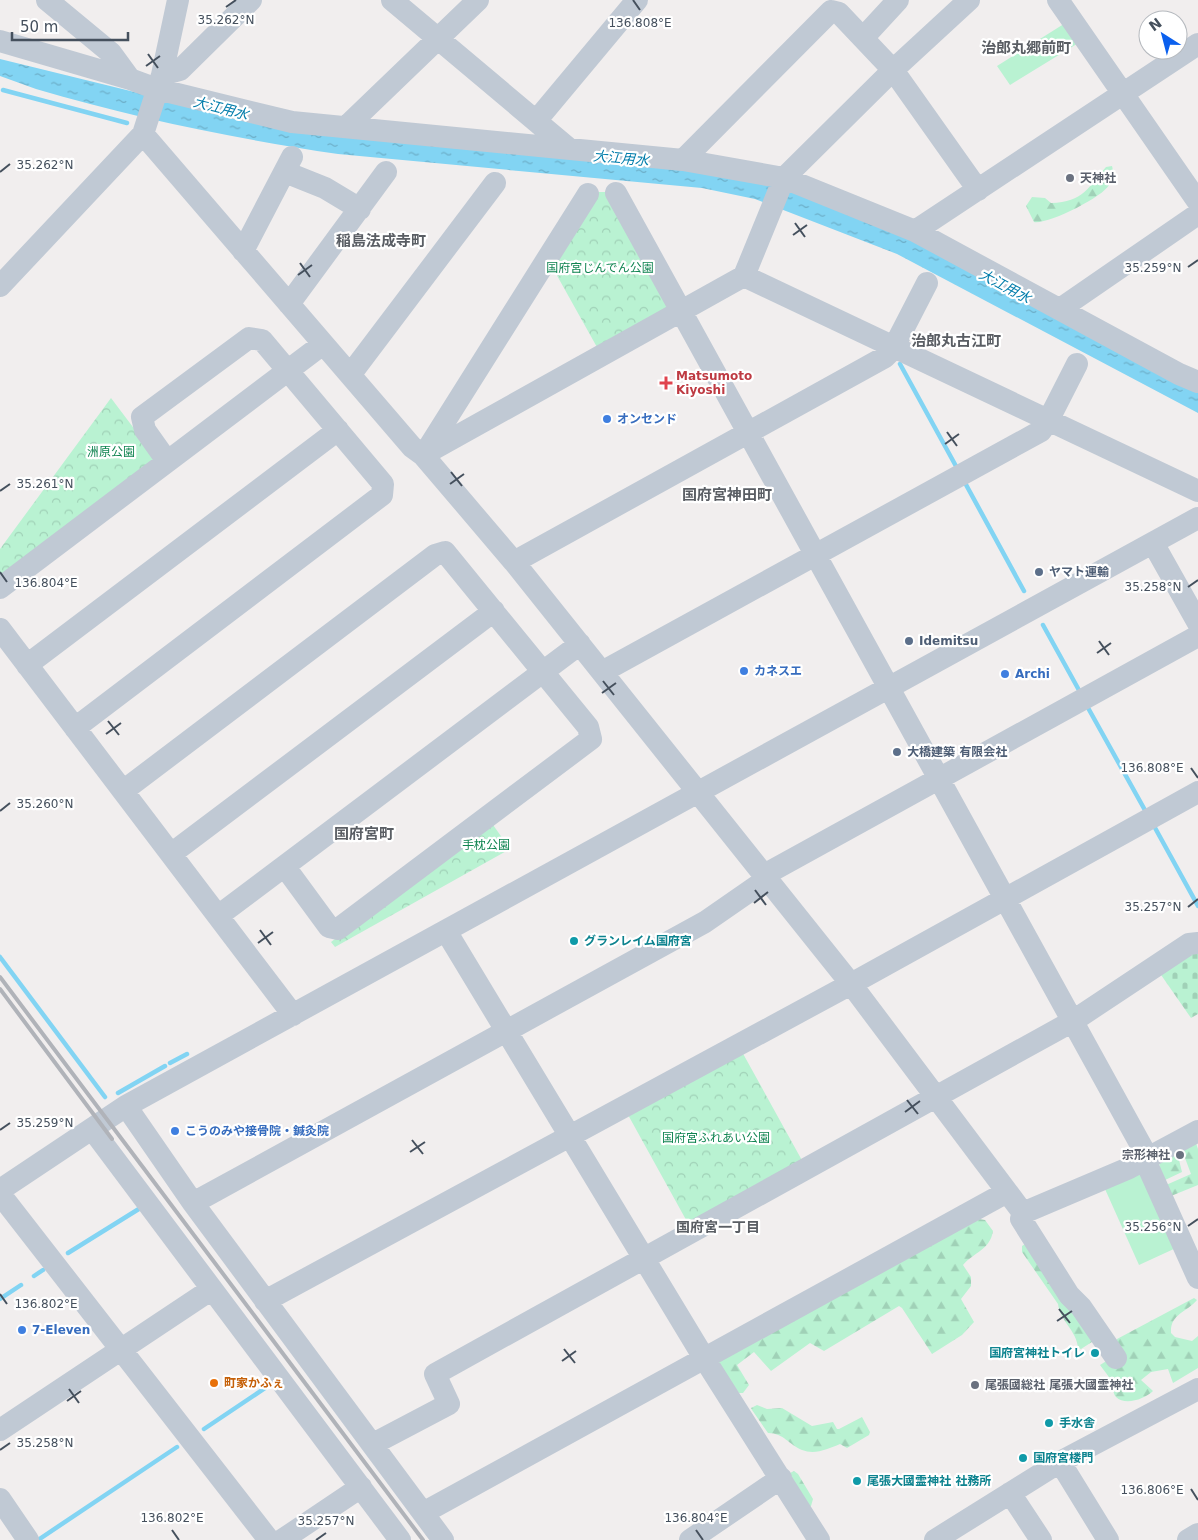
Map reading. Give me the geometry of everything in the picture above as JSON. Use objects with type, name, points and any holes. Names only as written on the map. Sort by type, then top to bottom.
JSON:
[{"type":"street","points":[[47,0],[111,54],[130,79]]},
{"type":"street","points":[[0,286],[145,127],[178,0]]},
{"type":"street","points":[[157,86],[180,70],[251,0]]},
{"type":"street","points":[[392,0],[568,148]]},
{"type":"street","points":[[346,127],[478,0]]},
{"type":"street","points":[[536,121],[637,0]]},
{"type":"street","points":[[863,38],[898,0]]},
{"type":"street","points":[[423,456],[744,276],[784,178],[893,70],[969,0]]},
{"type":"street","points":[[1062,1],[1198,202]]},
{"type":"street","points":[[683,160],[831,11],[839,13],[893,70],[978,190]]},
{"type":"street","points":[[0,41],[130,79],[292,122],[683,160],[784,178],[915,231],[1179,374],[1198,382]]},
{"type":"street","points":[[915,231],[1124,95],[1198,44]]},
{"type":"street","points":[[145,127],[243,251],[514,562],[851,984],[1023,1212]]},
{"type":"street","points":[[243,251],[288,164],[360,209]]},
{"type":"street","points":[[289,304],[386,172]]},
{"type":"street","points":[[350,375],[495,183]]},
{"type":"street","points":[[616,193],[1073,1021],[1146,1159],[1198,1278]]},
{"type":"street","points":[[423,456],[588,194]]},
{"type":"street","points":[[1060,309],[1198,214]]},
{"type":"street","points":[[744,276],[893,349],[1198,491]]},
{"type":"street","points":[[514,562],[885,357],[893,349],[927,283]]},
{"type":"street","points":[[75,728],[382,495],[383,484],[262,340],[249,338],[142,417],[145,430],[167,461]]},
{"type":"street","points":[[0,588],[323,344]]},
{"type":"street","points":[[602,672],[1041,431],[1077,364]]},
{"type":"street","points":[[27,664],[338,430]]},
{"type":"street","points":[[0,1190],[126,1106],[1198,518]]},
{"type":"street","points":[[1153,543],[1198,623]]},
{"type":"street","points":[[123,791],[435,555],[445,552],[588,727],[591,739],[338,929],[330,927],[285,867]]},
{"type":"street","points":[[171,854],[494,611]]},
{"type":"street","points":[[0,629],[293,1015]]},
{"type":"street","points":[[193,1203],[705,922],[766,877],[940,778],[1198,636]]},
{"type":"street","points":[[218,916],[580,644]]},
{"type":"street","points":[[265,1300],[851,984],[1198,792]]},
{"type":"street","points":[[446,931],[704,1358],[819,1540]]},
{"type":"street","points":[[372,1444],[449,1404],[436,1374],[937,1098],[1073,1021],[1188,944],[1198,943]]},
{"type":"street","points":[[126,1106],[193,1203],[443,1540]]},
{"type":"street","points":[[92,1129],[400,1540]]},
{"type":"street","points":[[1023,1212],[1146,1159],[1198,1131]]},
{"type":"street","points":[[423,1513],[1007,1192]]},
{"type":"street","points":[[0,1194],[269,1540]]},
{"type":"street","points":[[1023,1212],[1021,1219],[1068,1295],[1081,1307],[1116,1358]]},
{"type":"street","points":[[0,1430],[212,1289]]},
{"type":"street","points":[[935,1540],[1060,1462],[1198,1389]]},
{"type":"street","points":[[1060,1462],[1108,1540]]},
{"type":"street","points":[[690,1540],[780,1478]]},
{"type":"street","points":[[282,1540],[361,1487]]},
{"type":"street","points":[[1010,1493],[1041,1540]]},
{"type":"street","points":[[0,1499],[28,1540]]},
{"type":"street","points":[[1188,1540],[1198,1534]]},
{"type":"green space","points":[[1067,22],[1080,42],[1010,85],[997,66]]},
{"type":"green space","points":[[1112,166],[1109,185],[1097,196],[1062,215],[1041,222],[1034,222],[1026,206],[1032,197],[1045,198],[1051,203],[1071,200],[1084,192],[1106,167]]},
{"type":"green space","name":"国府宮じんでん公園","points":[[595,192],[605,192],[668,308],[598,349],[550,263]]},
{"type":"green space","name":"洲原公園","points":[[111,398],[154,455],[153,461],[0,577],[0,549]]},
{"type":"green space","name":"手枕公園","points":[[491,822],[510,849],[335,947],[331,942]]},
{"type":"green space","points":[[1198,950],[1198,1014],[1191,1018],[1159,972]]},
{"type":"green space","name":"国府宮ふれあい公園","points":[[741,1050],[804,1164],[690,1227],[627,1113]]},
{"type":"green space","points":[[1196,1143],[1198,1149],[1198,1185],[1171,1196],[1166,1185],[1191,1174],[1182,1150]]},
{"type":"green space","points":[[1175,1155],[1179,1160],[1182,1172],[1163,1181],[1161,1180],[1159,1161]]},
{"type":"green space","points":[[1136,1175],[1144,1175],[1176,1248],[1139,1265],[1105,1189]]},
{"type":"green space","points":[[979,1219],[985,1220],[993,1231],[985,1247],[963,1265],[971,1277],[971,1286],[961,1299],[974,1322],[962,1335],[932,1354],[899,1306],[824,1351],[810,1343],[771,1371],[754,1352],[737,1365],[749,1385],[743,1393],[739,1393],[719,1366],[719,1359]]},
{"type":"green space","points":[[1025,1244],[1095,1340],[1081,1349],[1078,1348],[1075,1336],[1062,1316],[1058,1304],[1022,1252],[1022,1246]]},
{"type":"green space","points":[[1194,1298],[1197,1300],[1173,1322],[1171,1333],[1175,1337],[1192,1341],[1198,1336],[1198,1368],[1173,1383],[1168,1369],[1151,1372],[1141,1380],[1153,1391],[1149,1394],[1140,1399],[1130,1401],[1120,1400],[1116,1397],[1112,1382],[1100,1365],[1108,1360],[1117,1339]]},
{"type":"green space","points":[[757,1405],[767,1409],[782,1408],[812,1426],[833,1422],[837,1429],[862,1417],[870,1432],[869,1435],[847,1448],[840,1444],[821,1451],[802,1450],[778,1435],[768,1433],[751,1408]]},
{"type":"green space","points":[[794,1471],[798,1474],[813,1499],[809,1507],[788,1474]]},
{"type":"water","name":"大江用水","points":[[0,59],[155,97],[740,174],[905,233],[1198,388],[1198,413],[897,254],[755,199],[702,188],[338,154],[262,142],[186,127],[73,100],[36,89],[0,76]]},
{"type":"waterway","points":[[3,90],[127,123]]},
{"type":"waterway","points":[[900,364],[957,468]]},
{"type":"waterway","points":[[964,481],[1024,591]]},
{"type":"waterway","points":[[1043,625],[1080,692]]},
{"type":"waterway","points":[[1087,706],[1146,812]]},
{"type":"waterway","points":[[1154,826],[1198,906]]},
{"type":"waterway","points":[[0,957],[105,1097]]},
{"type":"waterway","points":[[170,1063],[187,1054]]},
{"type":"waterway","points":[[118,1093],[165,1066]]},
{"type":"waterway","points":[[68,1253],[142,1207]]},
{"type":"waterway","points":[[34,1276],[43,1270]]},
{"type":"waterway","points":[[0,1299],[21,1285]]},
{"type":"waterway","points":[[204,1429],[274,1382]]},
{"type":"waterway","points":[[38,1540],[177,1447]]},
{"type":"railway","points":[[0,977],[423,1540]]},
{"type":"railway","points":[[0,989],[112,1139]]},
{"type":"place","name":"天神社","points":[[1070,178]]},
{"type":"place","name":"Matsumoto Kiyoshi","points":[[666,383]]},
{"type":"place","name":"オンセンド","points":[[607,419]]},
{"type":"place","name":"ヤマト運輸","points":[[1039,572]]},
{"type":"place","name":"Idemitsu","points":[[909,641]]},
{"type":"place","name":"カネスエ","points":[[744,671]]},
{"type":"place","name":"Archi","points":[[1005,674]]},
{"type":"place","name":"大橋建築 有限会社","points":[[897,752]]},
{"type":"place","name":"グランレイム国府宮","points":[[574,941]]},
{"type":"place","name":"こうのみや接骨院・鍼灸院","points":[[175,1131]]},
{"type":"place","name":"宗形神社","points":[[1180,1155]]},
{"type":"place","name":"7-Eleven","points":[[22,1330]]},
{"type":"place","name":"国府宮神社トイレ","points":[[1095,1353]]},
{"type":"place","name":"町家かふぇ","points":[[214,1383]]},
{"type":"place","name":"尾張國総社 尾張大國霊神社","points":[[975,1385]]},
{"type":"place","name":"手水舎","points":[[1049,1423]]},
{"type":"place","name":"国府宮楼門","points":[[1023,1458]]},
{"type":"place","name":"尾張大國霊神社 社務所","points":[[857,1481]]},
{"type":"district","name":"治郎丸郷前町","points":[[1026,48]]},
{"type":"district","name":"稲島法成寺町","points":[[381,241]]},
{"type":"district","name":"治郎丸古江町","points":[[956,341]]},
{"type":"district","name":"国府宮神田町","points":[[727,495]]},
{"type":"district","name":"国府宮町","points":[[364,834]]},
{"type":"district","name":"国府宮一丁目","points":[[718,1227]]}]
